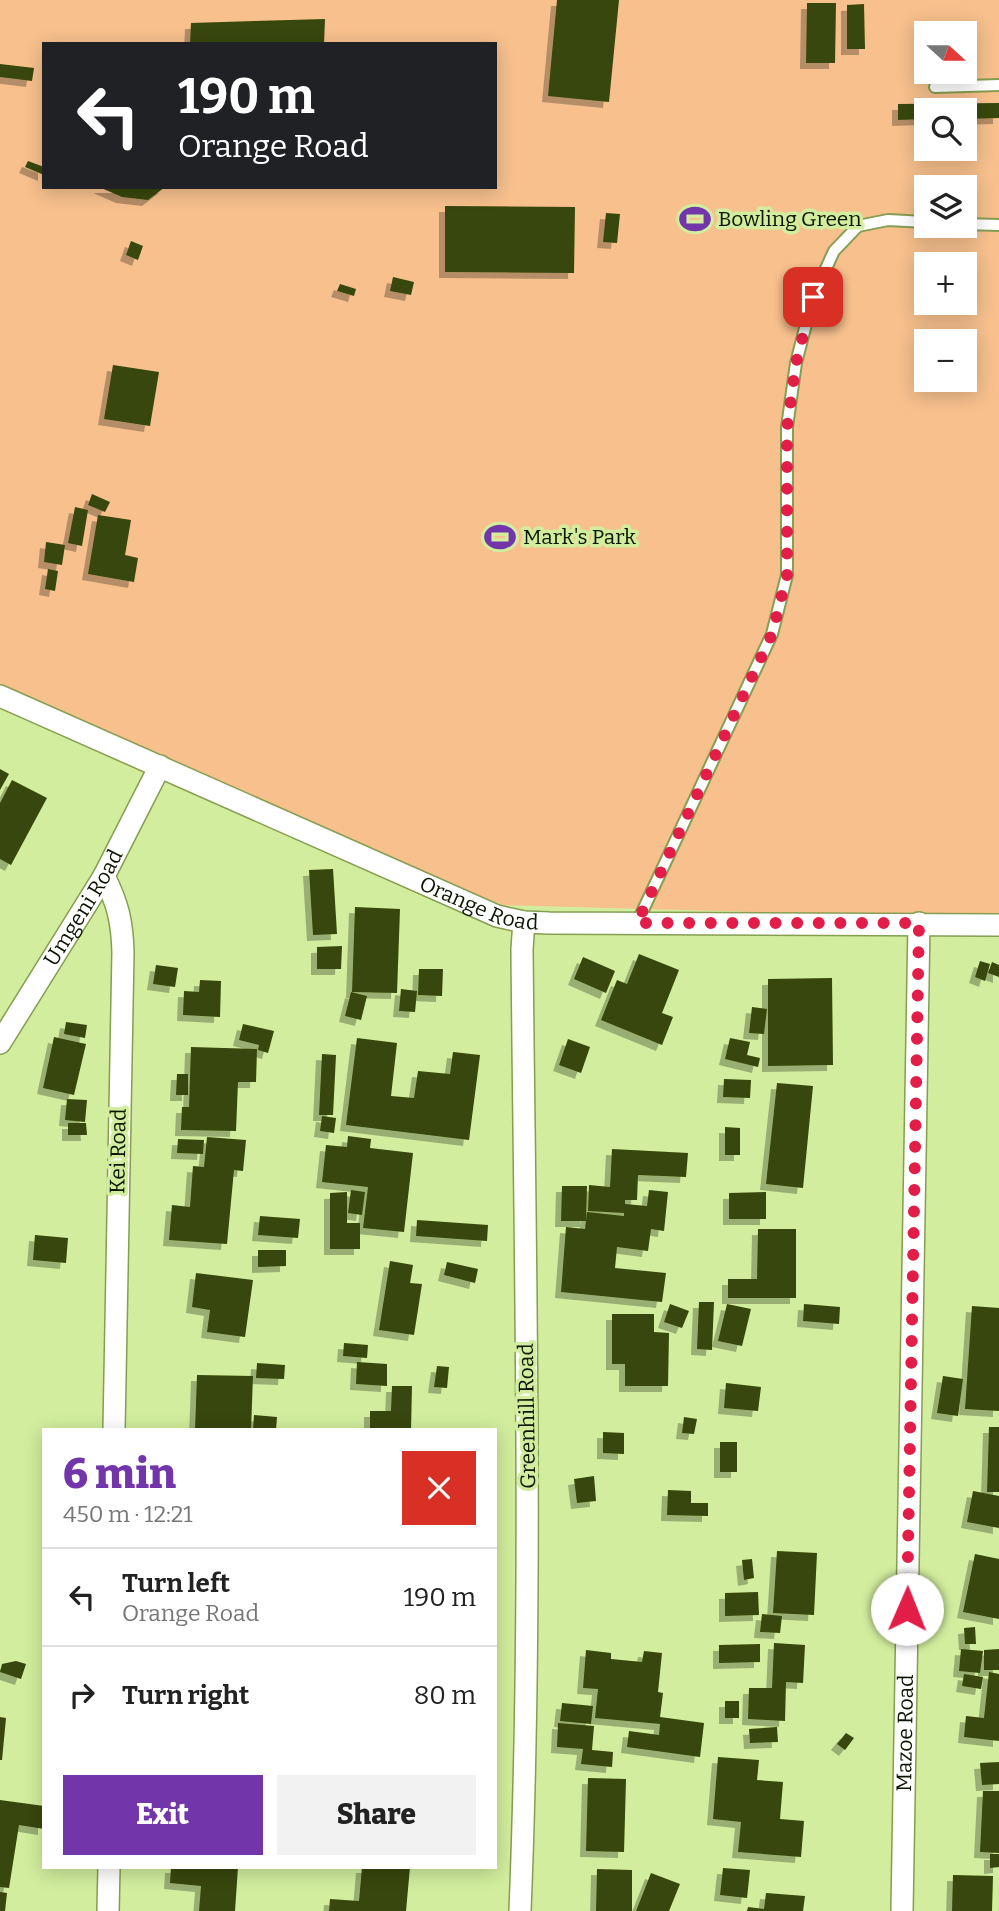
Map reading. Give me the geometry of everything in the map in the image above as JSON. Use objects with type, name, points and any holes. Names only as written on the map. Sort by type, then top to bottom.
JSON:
[{"type":"street","name":"Orange Road","points":[[0,696],[497,916],[524,922],[999,925]]},
{"type":"street","name":"Umgeni Road","points":[[0,1043],[104,876],[160,766]]},
{"type":"street","name":"Kei Road","points":[[104,876],[118,904],[123,952],[114,1428]]},
{"type":"street","name":"Greenhill Road","points":[[520,1911],[524,1819],[528,1522],[522,948],[524,922]]},
{"type":"street","name":"Mazoe Road","points":[[902,1911],[919,923]]},
{"type":"street","points":[[108,1911],[109,1869]]},
{"type":"lane","points":[[935,87],[999,85]]},
{"type":"lane","points":[[637,923],[772,634],[787,575],[787,428],[796,363],[813,297],[834,251],[858,226],[888,220],[914,221]]},
{"type":"lane","points":[[977,224],[999,225]]},
{"type":"shaded area","name":"Mark's Park","points":[[0,0],[999,0],[999,919],[503,905],[145,762],[0,694]]},
{"type":"building","points":[[557,0],[619,0],[609,102],[548,96]]},
{"type":"building","points":[[807,3],[836,3],[835,63],[806,63]]},
{"type":"building","points":[[864,4],[865,49],[847,49],[847,5]]},
{"type":"building","points":[[325,19],[324,42],[190,42],[191,23]]},
{"type":"building","points":[[0,64],[34,68],[32,81],[0,77]]},
{"type":"building","points":[[977,103],[999,103],[999,118],[977,119]]},
{"type":"building","points":[[898,104],[914,104],[914,119],[898,120]]},
{"type":"building","points":[[28,161],[42,166],[42,174],[25,167]]},
{"type":"building","points":[[104,189],[162,189],[148,200],[122,197]]},
{"type":"building","points":[[445,206],[575,207],[574,273],[445,272]]},
{"type":"building","points":[[606,213],[620,214],[617,243],[603,242]]},
{"type":"building","points":[[131,241],[143,246],[138,260],[126,255]]},
{"type":"building","points":[[393,277],[414,282],[411,295],[390,291]]},
{"type":"building","points":[[340,284],[356,289],[354,296],[337,291]]},
{"type":"building","points":[[113,365],[159,372],[150,426],[104,419]]},
{"type":"building","points":[[92,494],[110,502],[105,512],[88,505]]},
{"type":"building","points":[[75,507],[88,510],[82,546],[68,543]]},
{"type":"building","points":[[98,515],[131,520],[125,555],[138,558],[134,582],[88,574]]},
{"type":"building","points":[[46,542],[65,545],[62,565],[44,562]]},
{"type":"building","points":[[48,569],[58,571],[55,591],[45,589]]},
{"type":"building","points":[[0,769],[9,774],[0,790]]},
{"type":"building","points":[[12,780],[47,798],[11,865],[0,859],[0,803]]},
{"type":"building","points":[[333,869],[337,934],[313,935],[309,870]]},
{"type":"building","points":[[355,907],[400,909],[397,993],[352,992]]},
{"type":"building","points":[[342,946],[341,969],[317,969],[317,947]]},
{"type":"building","points":[[639,954],[679,970],[662,1013],[673,1017],[662,1045],[601,1020],[617,980],[627,984]]},
{"type":"building","points":[[583,957],[615,971],[606,993],[574,979]]},
{"type":"building","points":[[980,961],[990,964],[985,981],[975,977]]},
{"type":"building","points":[[992,962],[999,965],[999,977],[988,973]]},
{"type":"building","points":[[156,965],[178,968],[175,987],[153,984]]},
{"type":"building","points":[[419,969],[443,969],[442,996],[418,995]]},
{"type":"building","points":[[832,978],[833,1065],[768,1066],[768,979]]},
{"type":"building","points":[[200,980],[221,981],[220,1017],[183,1015],[184,991],[199,992]]},
{"type":"building","points":[[401,989],[417,991],[415,1012],[399,1011]]},
{"type":"building","points":[[351,992],[367,996],[361,1020],[345,1016]]},
{"type":"building","points":[[752,1007],[767,1009],[764,1034],[749,1033]]},
{"type":"building","points":[[66,1022],[87,1025],[85,1038],[64,1034]]},
{"type":"building","points":[[243,1024],[274,1031],[268,1053],[258,1050],[259,1045],[239,1040]]},
{"type":"building","points":[[54,1037],[86,1044],[74,1095],[43,1088]]},
{"type":"building","points":[[357,1038],[397,1043],[391,1096],[414,1098],[418,1071],[450,1074],[453,1052],[480,1055],[469,1140],[346,1125]]},
{"type":"building","points":[[730,1038],[750,1042],[747,1055],[760,1058],[758,1067],[725,1059]]},
{"type":"building","points":[[568,1039],[590,1047],[581,1073],[559,1065]]},
{"type":"building","points":[[191,1047],[257,1049],[256,1082],[238,1082],[236,1131],[181,1130],[182,1107],[189,1107]]},
{"type":"building","points":[[322,1054],[336,1055],[333,1115],[319,1115]]},
{"type":"building","points":[[177,1074],[188,1074],[188,1095],[176,1095]]},
{"type":"building","points":[[724,1079],[751,1080],[750,1098],[723,1097]]},
{"type":"building","points":[[777,1083],[813,1086],[803,1188],[766,1184]]},
{"type":"building","points":[[67,1099],[87,1100],[85,1122],[65,1120]]},
{"type":"building","points":[[322,1116],[336,1118],[334,1133],[320,1131]]},
{"type":"building","points":[[68,1123],[86,1123],[87,1135],[68,1135]]},
{"type":"building","points":[[725,1127],[740,1128],[740,1155],[725,1155]]},
{"type":"building","points":[[348,1136],[371,1139],[370,1148],[413,1153],[404,1232],[363,1228],[368,1187],[322,1182],[326,1145],[347,1147]]},
{"type":"building","points":[[207,1137],[246,1140],[243,1171],[234,1170],[227,1244],[169,1240],[172,1205],[190,1207],[193,1166],[204,1167]]},
{"type":"building","points":[[178,1139],[204,1140],[203,1154],[177,1153]]},
{"type":"building","points":[[612,1149],[688,1153],[686,1177],[638,1175],[637,1200],[625,1200],[625,1204],[647,1206],[649,1190],[668,1192],[664,1231],[651,1229],[648,1251],[617,1247],[615,1268],[666,1273],[662,1302],[561,1292],[566,1227],[585,1229],[587,1212],[624,1216],[624,1213],[588,1211],[589,1185],[610,1187]]},
{"type":"building","points":[[562,1186],[587,1186],[586,1221],[561,1221]]},
{"type":"building","points":[[351,1190],[365,1192],[362,1215],[348,1213]]},
{"type":"building","points":[[347,1192],[347,1223],[360,1223],[360,1249],[330,1249],[330,1193]]},
{"type":"building","points":[[766,1192],[766,1219],[729,1219],[729,1193]]},
{"type":"building","points":[[260,1216],[300,1219],[298,1238],[258,1235]]},
{"type":"building","points":[[417,1220],[488,1225],[487,1241],[416,1236]]},
{"type":"building","points":[[758,1229],[796,1229],[796,1298],[728,1298],[728,1279],[757,1279]]},
{"type":"building","points":[[35,1235],[68,1238],[66,1263],[33,1260]]},
{"type":"building","points":[[258,1250],[286,1250],[286,1266],[258,1267]]},
{"type":"building","points":[[390,1261],[413,1265],[410,1283],[422,1284],[414,1335],[379,1330]]},
{"type":"building","points":[[447,1262],[478,1269],[475,1283],[444,1275]]},
{"type":"building","points":[[196,1273],[253,1280],[245,1337],[207,1332],[210,1310],[192,1307]]},
{"type":"building","points":[[699,1302],[714,1302],[712,1350],[697,1349]]},
{"type":"building","points":[[670,1304],[689,1311],[682,1328],[664,1322]]},
{"type":"building","points":[[727,1304],[751,1309],[742,1346],[718,1341]]},
{"type":"building","points":[[804,1304],[840,1307],[839,1324],[803,1321]]},
{"type":"building","points":[[972,1306],[999,1308],[999,1411],[965,1409]]},
{"type":"building","points":[[612,1314],[654,1314],[654,1332],[669,1333],[668,1386],[625,1386],[625,1364],[612,1364]]},
{"type":"building","points":[[344,1343],[368,1345],[367,1358],[343,1356]]},
{"type":"building","points":[[357,1362],[387,1364],[387,1386],[356,1384]]},
{"type":"building","points":[[257,1363],[285,1365],[284,1379],[256,1378]]},
{"type":"building","points":[[437,1366],[449,1367],[447,1388],[434,1387]]},
{"type":"building","points":[[197,1375],[253,1376],[251,1428],[195,1428]]},
{"type":"building","points":[[943,1376],[963,1379],[958,1416],[937,1413]]},
{"type":"building","points":[[726,1383],[761,1387],[758,1411],[724,1408]]},
{"type":"building","points":[[392,1386],[412,1386],[411,1428],[370,1428],[370,1411],[391,1411]]},
{"type":"building","points":[[254,1415],[277,1417],[276,1428],[253,1428]]},
{"type":"building","points":[[684,1417],[697,1419],[694,1434],[682,1433]]},
{"type":"building","points":[[989,1427],[999,1427],[999,1492],[987,1492]]},
{"type":"building","points":[[603,1432],[624,1433],[624,1454],[603,1453]]},
{"type":"building","points":[[720,1442],[737,1442],[737,1472],[720,1472]]},
{"type":"building","points":[[594,1476],[596,1501],[577,1503],[574,1479]]},
{"type":"building","points":[[668,1490],[691,1491],[691,1503],[708,1503],[708,1516],[667,1515]]},
{"type":"building","points":[[973,1491],[999,1496],[999,1528],[967,1522]]},
{"type":"building","points":[[777,1551],[817,1553],[814,1615],[773,1613]]},
{"type":"building","points":[[975,1554],[999,1559],[999,1619],[963,1612]]},
{"type":"building","points":[[752,1559],[754,1578],[744,1580],[742,1560]]},
{"type":"building","points":[[758,1592],[759,1615],[725,1616],[725,1593]]},
{"type":"building","points":[[762,1614],[782,1616],[780,1633],[760,1632]]},
{"type":"building","points":[[975,1627],[976,1644],[965,1644],[964,1628]]},
{"type":"building","points":[[774,1643],[805,1645],[803,1683],[786,1682],[785,1721],[748,1719],[749,1688],[772,1688]]},
{"type":"building","points":[[760,1644],[760,1662],[719,1663],[719,1645]]},
{"type":"building","points":[[961,1649],[983,1651],[980,1673],[959,1671]]},
{"type":"building","points":[[999,1649],[999,1670],[984,1670],[984,1650]]},
{"type":"building","points":[[586,1650],[611,1653],[611,1659],[642,1662],[644,1651],[662,1653],[658,1692],[663,1693],[660,1717],[704,1723],[700,1757],[627,1747],[629,1731],[659,1735],[660,1724],[595,1718],[598,1689],[583,1688]]},
{"type":"building","points":[[16,1661],[26,1664],[21,1679],[0,1672],[2,1664]]},
{"type":"building","points":[[989,1672],[999,1674],[999,1741],[964,1737],[966,1716],[984,1718]]},
{"type":"building","points":[[964,1674],[983,1677],[981,1689],[962,1686]]},
{"type":"building","points":[[725,1701],[739,1701],[739,1718],[725,1718]]},
{"type":"building","points":[[562,1703],[593,1706],[591,1724],[560,1721]]},
{"type":"building","points":[[0,1717],[6,1718],[2,1760],[0,1760]]},
{"type":"building","points":[[558,1723],[594,1726],[592,1750],[613,1752],[612,1767],[581,1764],[583,1749],[557,1747]]},
{"type":"building","points":[[777,1727],[778,1742],[750,1743],[749,1729]]},
{"type":"building","points":[[846,1733],[854,1738],[845,1750],[837,1744]]},
{"type":"building","points":[[718,1757],[759,1760],[757,1780],[783,1782],[780,1819],[804,1821],[801,1857],[738,1852],[741,1822],[713,1819]]},
{"type":"building","points":[[999,1762],[999,1784],[982,1785],[980,1763]]},
{"type":"building","points":[[588,1778],[626,1779],[624,1852],[586,1851]]},
{"type":"building","points":[[983,1791],[999,1791],[999,1853],[980,1852]]},
{"type":"building","points":[[0,1800],[42,1806],[42,1829],[19,1825],[9,1888],[0,1887]]},
{"type":"building","points":[[990,1854],[999,1854],[999,1867],[990,1868]]},
{"type":"building","points":[[723,1868],[750,1870],[747,1898],[720,1895]]},
{"type":"building","points":[[171,1869],[238,1869],[235,1911],[199,1911],[201,1886],[170,1883]]},
{"type":"building","points":[[362,1869],[410,1869],[406,1911],[329,1911],[330,1899],[359,1901]]},
{"type":"building","points":[[597,1869],[632,1870],[632,1911],[596,1911]]},
{"type":"building","points":[[651,1873],[680,1884],[669,1911],[636,1911]]},
{"type":"building","points":[[953,1875],[993,1876],[992,1911],[952,1911]]},
{"type":"building","points":[[0,1892],[7,1893],[5,1911],[0,1911]]},
{"type":"building","points":[[766,1893],[805,1896],[803,1911],[747,1911],[748,1907],[764,1909]]},
{"type":"place","name":"Bowling Green","points":[[695,219]]},
{"type":"place","name":"Mark's Park","points":[[500,537]]},
{"type":"route","points":[[813,297],[796,363],[787,428],[787,575],[772,634],[637,923],[919,923],[907,1609]]}]
